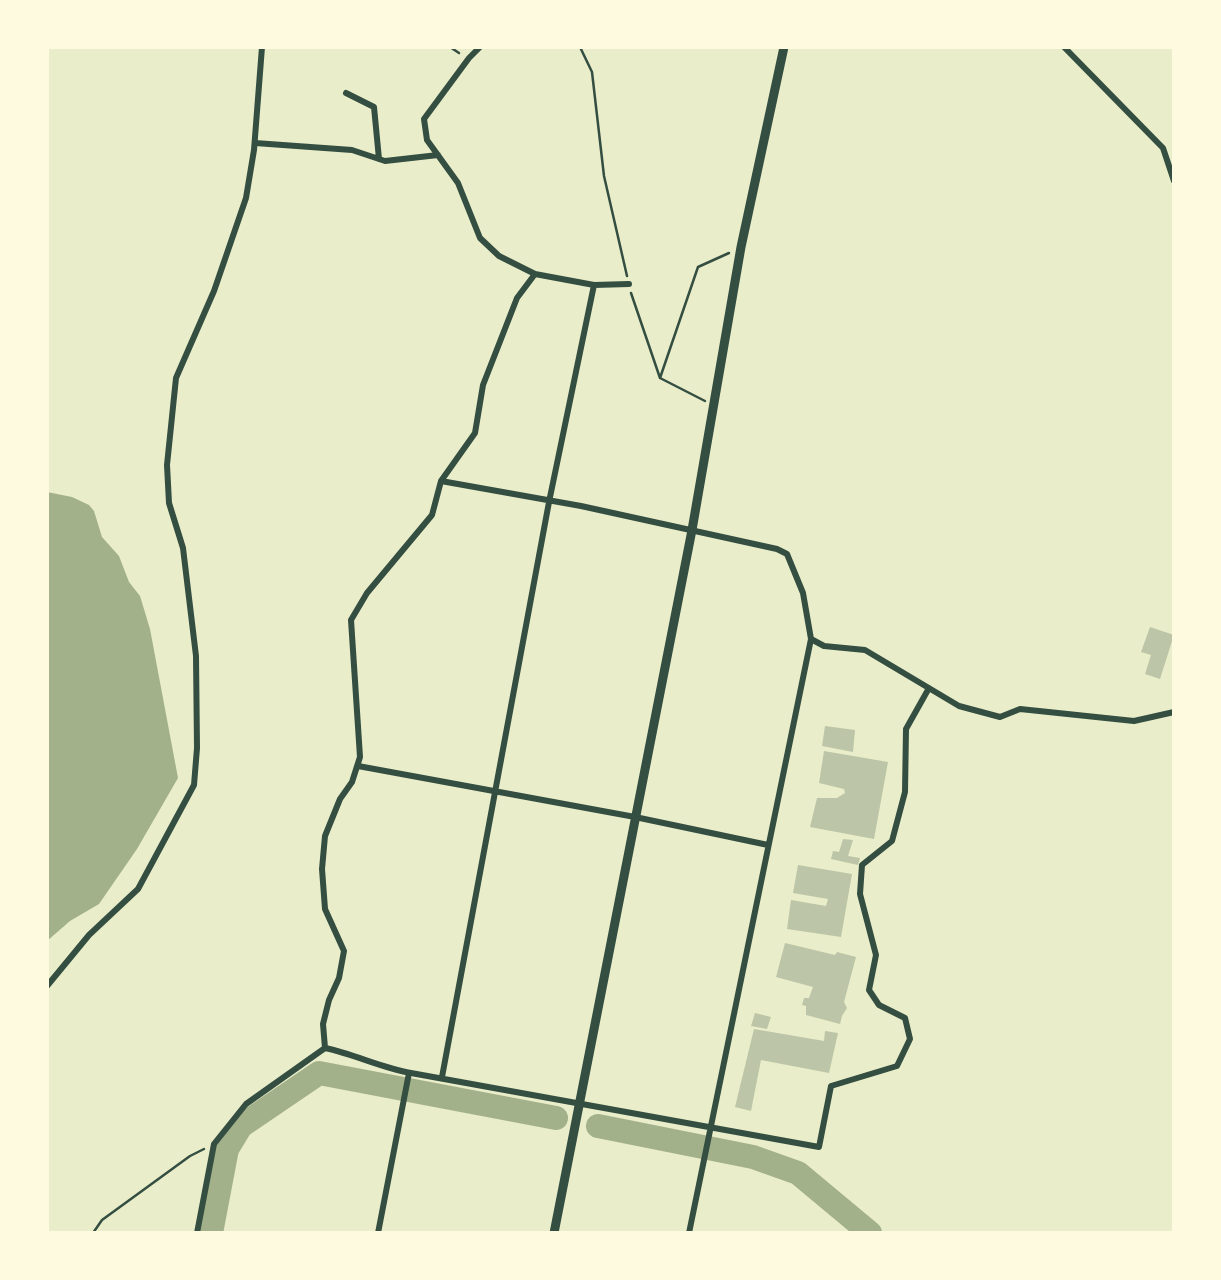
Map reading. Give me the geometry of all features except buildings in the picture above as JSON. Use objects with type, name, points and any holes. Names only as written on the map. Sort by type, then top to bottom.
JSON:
[{"type":"main road","points":[[554,1233],[692,530],[741,247],[784,47]]},
{"type":"street","points":[[47,986],[89,935],[138,889],[194,785],[197,748],[197,656],[183,548],[169,503],[167,465],[176,378],[214,291],[246,198],[255,143],[262,47]]},
{"type":"street","points":[[480,47],[424,120],[427,140],[458,183],[480,238],[499,256],[535,274],[594,285],[629,284]]},
{"type":"street","points":[[1064,47],[1163,148],[1174,181]]},
{"type":"street","points":[[346,93],[374,107],[379,159]]},
{"type":"street","points":[[255,143],[352,150],[384,161],[438,155]]},
{"type":"street","points":[[325,1048],[323,1024],[329,1000],[339,978],[344,951],[325,909],[322,869],[325,836],[340,799],[352,782],[360,757],[351,620],[368,593],[432,515],[441,481],[475,433],[483,385],[517,298],[535,274]]},
{"type":"street","points":[[442,1077],[550,502],[594,285]]},
{"type":"street","points":[[441,481],[581,506],[777,549],[787,554],[803,593],[811,639],[689,1233]]},
{"type":"street","points":[[811,639],[824,646],[865,650],[959,706],[1000,717],[1020,709],[1134,721],[1174,712]]},
{"type":"street","points":[[325,1048],[409,1077],[442,1077],[580,1105],[819,1147],[831,1086],[897,1066],[910,1039],[905,1018],[879,1005],[869,990],[876,955],[860,894],[862,865],[892,841],[905,792],[906,729],[929,688]]},
{"type":"street","points":[[358,766],[635,817],[768,845]]},
{"type":"street","points":[[197,1233],[214,1144],[246,1104],[290,1070],[325,1048]]},
{"type":"street","points":[[378,1233],[409,1077]]},
{"type":"path","points":[[580,47],[592,72],[604,176],[629,284],[660,377],[713,405]]},
{"type":"path","points":[[660,377],[698,267],[741,247]]},
{"type":"path","points":[[93,1233],[103,1220],[146,1188],[190,1156],[214,1144]]},
{"type":"shaded area","points":[[47,492],[72,497],[89,505],[94,511],[102,537],[119,556],[129,582],[140,596],[150,629],[178,778],[137,849],[99,904],[70,921],[47,941]]},
{"type":"waterway","points":[[211,1233],[227,1149],[241,1126],[319,1073],[556,1118]]},
{"type":"waterway","points":[[598,1126],[753,1157],[798,1173],[870,1233]]}]
